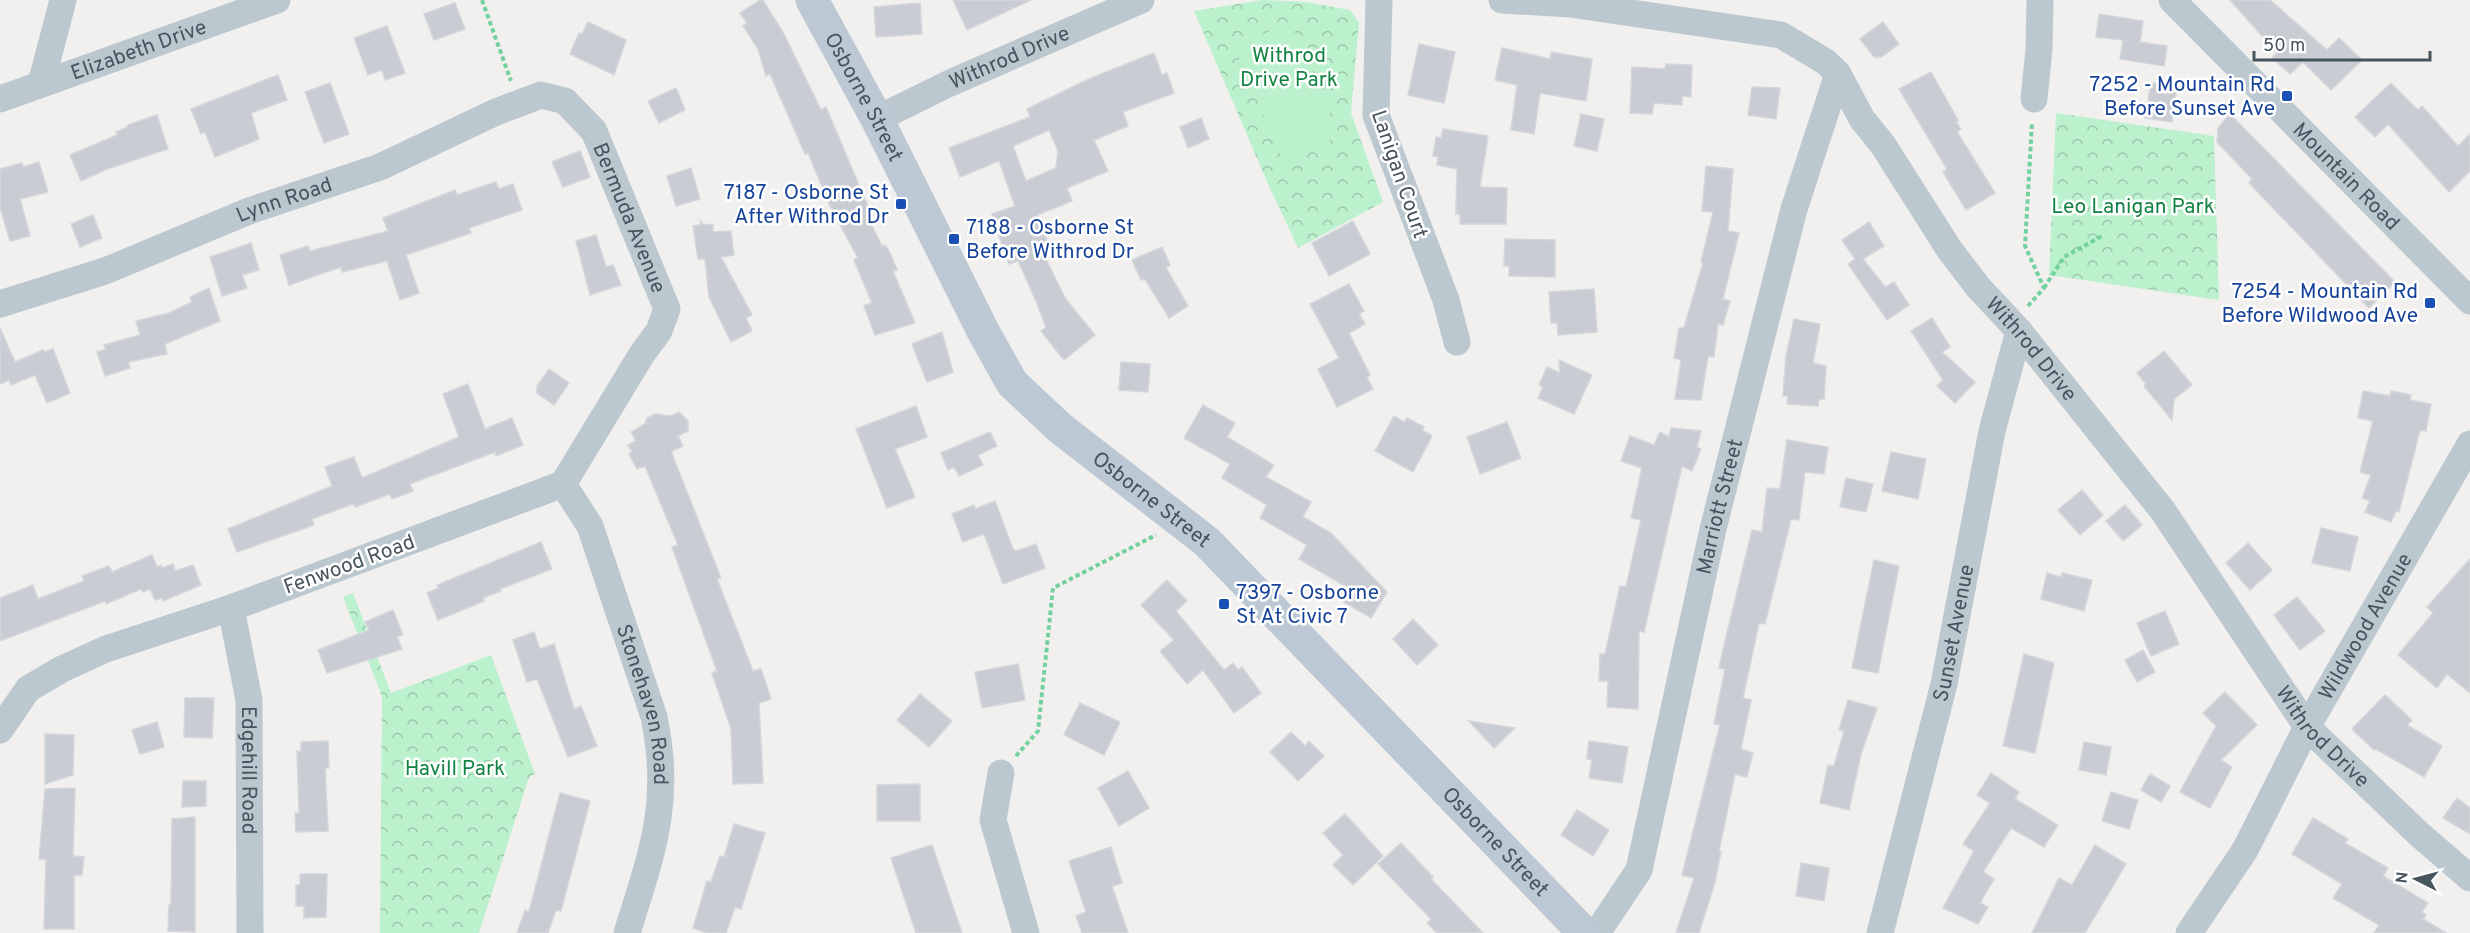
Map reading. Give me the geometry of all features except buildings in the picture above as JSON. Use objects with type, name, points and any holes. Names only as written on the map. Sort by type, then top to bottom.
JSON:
[{"type":"street","points":[[41,84],[63,0]]},
{"type":"street","name":"Elizabeth Drive","points":[[0,99],[277,0]]},
{"type":"street","name":"Osborne Street","points":[[812,0],[877,119],[1012,383],[1060,428],[1208,542],[1584,933]]},
{"type":"street","name":"Withrod Drive","points":[[877,119],[950,83],[1141,0]]},
{"type":"street","name":"Lanigan Court","points":[[1379,0],[1376,115],[1446,300],[1457,342]]},
{"type":"street","name":"Withrod Drive","points":[[1502,0],[1570,2],[1738,31],[1781,35],[1826,62],[1839,74],[1862,119],[1883,145],[1949,249],[1978,287],[2019,331],[2163,511],[2307,727],[2420,835],[2470,878]]},
{"type":"street","points":[[2034,99],[2040,50],[2040,0]]},
{"type":"street","name":"Mountain Road","points":[[2172,0],[2470,301]]},
{"type":"street","name":"Marriott Street","points":[[1597,933],[1640,870],[1713,529],[1794,209],[1839,74]]},
{"type":"street","name":"Lynn Road","points":[[0,304],[105,271],[249,211],[380,167],[496,112],[520,105],[541,95],[565,101]]},
{"type":"street","name":"Bermuda Avenue","points":[[563,484],[642,354],[652,342],[667,309],[594,131],[565,101]]},
{"type":"street","name":"Sunset Avenue","points":[[1880,933],[1944,684],[1992,431],[2019,331]]},
{"type":"street","name":"Wildwood Avenue","points":[[2189,933],[2245,850],[2307,727],[2470,444]]},
{"type":"street","name":"Fenwood Road","points":[[0,730],[28,689],[62,669],[106,649],[231,608],[563,484]]},
{"type":"street","name":"Stonehaven Road","points":[[563,484],[590,526],[654,717],[660,748],[662,799],[655,842],[627,933]]},
{"type":"street","name":"Edgehill Road","points":[[231,608],[249,700],[250,933]]},
{"type":"street","points":[[1001,773],[993,820],[1026,933]]},
{"type":"path","points":[[482,0],[520,105]]},
{"type":"path","points":[[2034,99],[2025,246],[2043,288]]},
{"type":"path","points":[[2019,331],[2022,313],[2043,288],[2064,257],[2102,236]]},
{"type":"path","points":[[1001,773],[1038,731],[1053,588],[1183,521]]},
{"type":"green space","name":"Withrod Drive Park","points":[[1262,0],[1306,2],[1350,10],[1359,23],[1351,113],[1383,202],[1298,248],[1194,11]]},
{"type":"green space","points":[[1290,22],[1340,136],[1283,161],[1234,47]]},
{"type":"green space","name":"Leo Lanigan Park","points":[[2056,113],[2214,136],[2219,300],[2049,275]]},
{"type":"green space","name":"Havill Park","points":[[353,593],[391,693],[491,655],[535,774],[529,777],[479,933],[380,933],[382,696],[343,597]]},
{"type":"place","name":"7252 - Mountain Rd Before Sunset Ave","points":[[2287,96]]},
{"type":"place","name":"7187 - Osborne St After Withrod Dr","points":[[901,204]]},
{"type":"place","name":"7188 - Osborne St Before Withrod Dr","points":[[954,239]]},
{"type":"place","name":"7254 - Mountain Rd Before Wildwood Ave","points":[[2430,303]]},
{"type":"place","name":"7397 - Osborne St At Civic 7","points":[[1224,604]]}]
